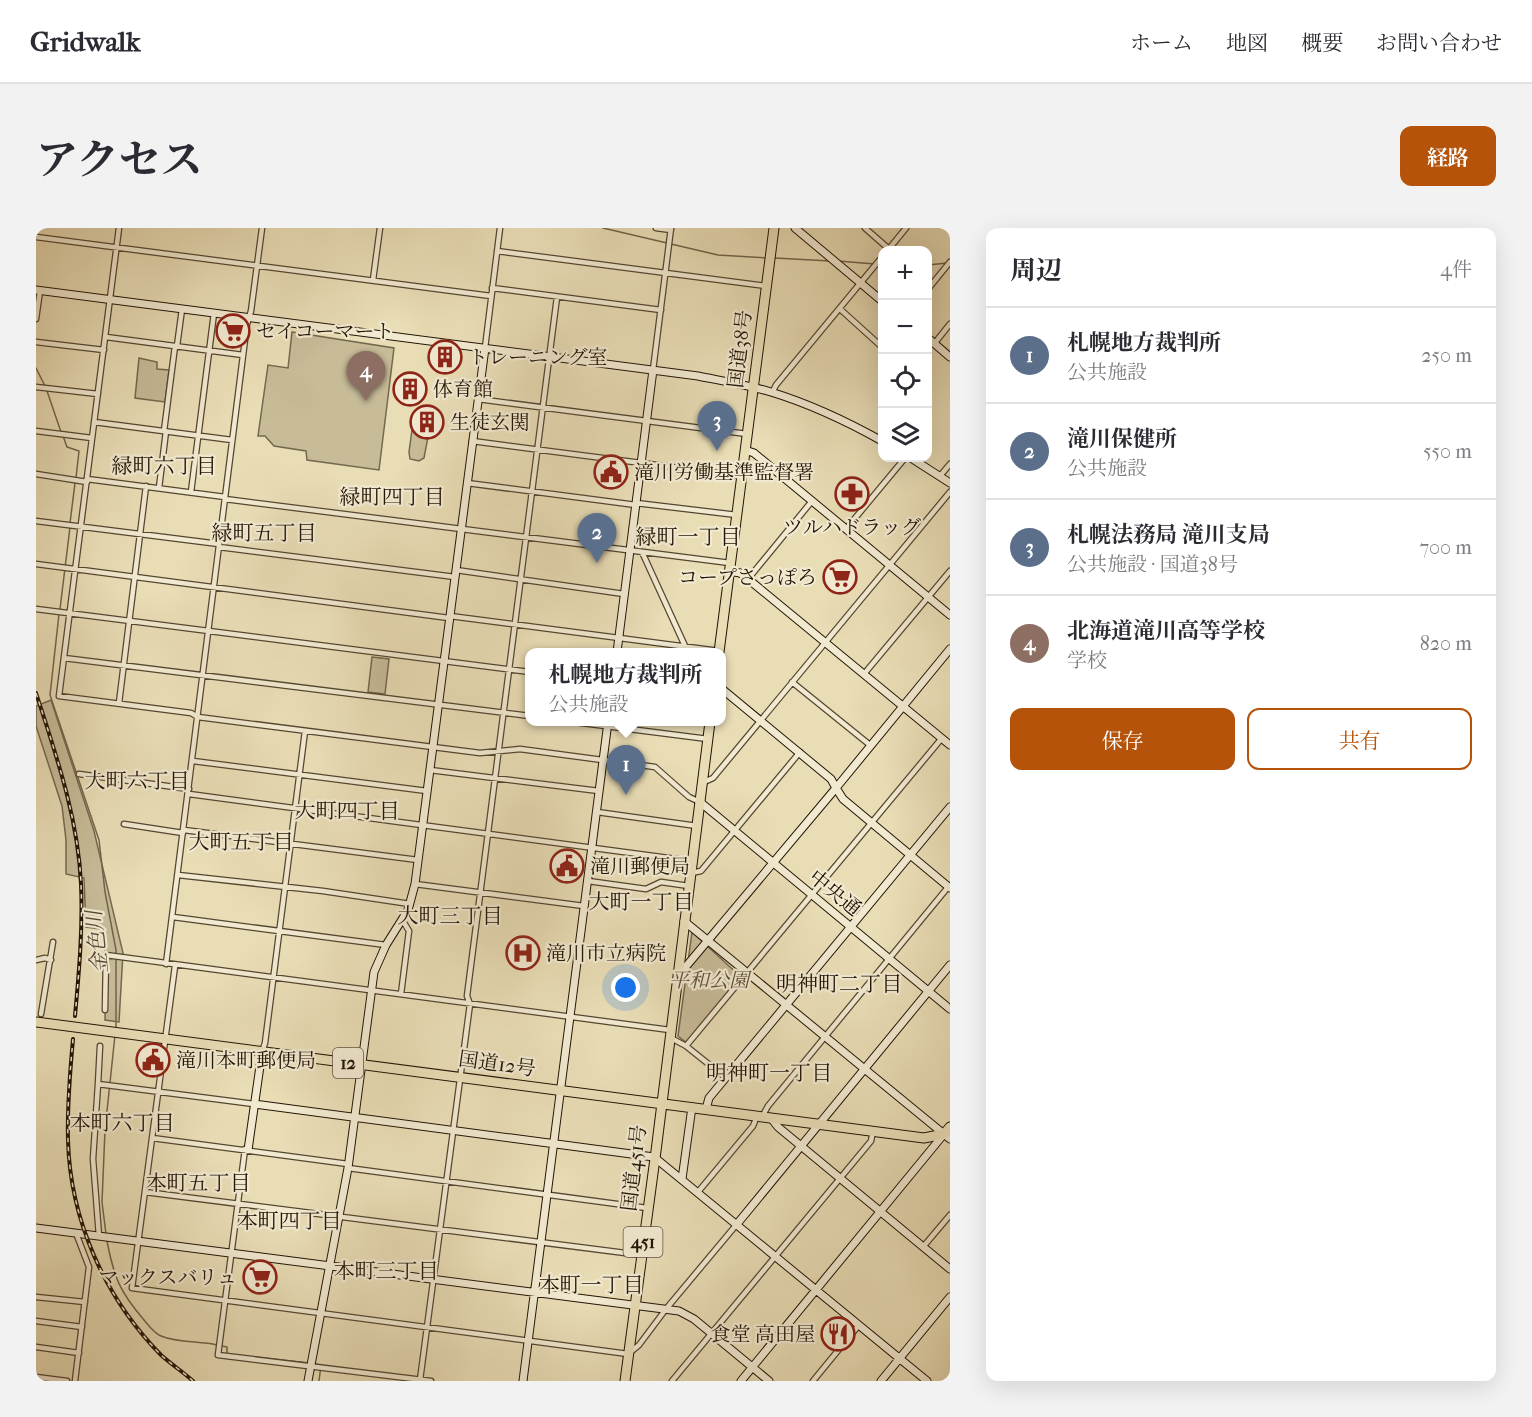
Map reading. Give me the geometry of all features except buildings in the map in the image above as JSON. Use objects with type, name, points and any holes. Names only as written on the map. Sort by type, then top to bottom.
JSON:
[{"type":"highway","name":"国道38号","points":[[720,648],[774,228]]},
{"type":"highway","points":[[661,1103],[710,726]]},
{"type":"highway","name":"国道12号","points":[[38,1018],[165,1039],[924,1138],[948,1133]]},
{"type":"highway","name":"国道451号","points":[[625,1381],[661,1103]]},
{"type":"street","points":[[119,228],[59,696],[190,712],[198,717],[480,753],[520,749],[655,767],[689,797],[700,802]]},
{"type":"street","points":[[166,964],[243,355],[262,228]]},
{"type":"street","points":[[373,280],[380,228]]},
{"type":"street","points":[[308,1381],[340,1217],[374,972],[386,945],[403,921],[415,884],[500,228]]},
{"type":"street","points":[[618,648],[671,229],[656,228]]},
{"type":"street","points":[[795,228],[881,300]]},
{"type":"street","points":[[866,228],[885,246]]},
{"type":"street","points":[[892,246],[906,228]]},
{"type":"street","points":[[36,237],[491,296]]},
{"type":"street","points":[[497,251],[766,286]]},
{"type":"street","points":[[772,393],[776,385],[878,262]]},
{"type":"street","points":[[932,283],[950,262]]},
{"type":"street","points":[[492,288],[661,310]]},
{"type":"street","points":[[36,319],[38,290],[698,376],[754,387],[796,401],[878,439]]},
{"type":"street","points":[[420,1380],[454,1131],[470,1004],[467,996],[557,297]]},
{"type":"street","points":[[159,488],[182,309]]},
{"type":"street","points":[[840,309],[878,342]]},
{"type":"street","points":[[191,492],[214,313]]},
{"type":"street","points":[[950,324],[934,344],[950,357]]},
{"type":"street","points":[[106,337],[243,355]]},
{"type":"street","points":[[36,342],[104,350]]},
{"type":"street","points":[[36,387],[98,394]]},
{"type":"street","points":[[478,399],[747,434]]},
{"type":"street","points":[[94,422],[232,440]]},
{"type":"street","points":[[36,431],[92,438]]},
{"type":"street","points":[[472,441],[742,476]]},
{"type":"street","points":[[746,450],[754,453],[950,615]]},
{"type":"street","points":[[846,529],[902,462]]},
{"type":"street","points":[[917,462],[950,483]]},
{"type":"street","points":[[940,476],[950,464]]},
{"type":"street","points":[[36,474],[146,486],[630,550],[730,567],[748,579],[950,745]]},
{"type":"street","points":[[467,483],[737,515]]},
{"type":"street","points":[[118,704],[146,486]]},
{"type":"street","points":[[702,783],[713,778],[950,492]]},
{"type":"street","points":[[748,579],[812,501]]},
{"type":"street","points":[[36,521],[624,594]]},
{"type":"street","points":[[642,552],[685,646]]},
{"type":"street","points":[[36,564],[696,648]]},
{"type":"street","points":[[864,674],[950,571]]},
{"type":"street","points":[[36,609],[525,671]]},
{"type":"street","points":[[677,978],[950,649]]},
{"type":"street","points":[[64,658],[525,715]]},
{"type":"street","points":[[792,682],[870,745]]},
{"type":"street","points":[[698,1192],[753,1126],[764,1117],[768,1106],[949,886],[843,799],[831,779],[726,692]]},
{"type":"street","points":[[522,1381],[608,726]]},
{"type":"street","points":[[621,726],[708,739]]},
{"type":"street","points":[[305,731],[265,1043],[237,1203],[218,1355],[431,1381]]},
{"type":"street","points":[[686,1046],[942,738]]},
{"type":"street","points":[[690,873],[701,872],[800,752]]},
{"type":"street","points":[[193,760],[427,791]]},
{"type":"street","points":[[430,770],[599,791]]},
{"type":"street","points":[[79,774],[295,808],[692,861]]},
{"type":"street","name":"中央通","points":[[700,802],[950,1009]]},
{"type":"street","points":[[706,1109],[709,1098],[950,807]]},
{"type":"street","points":[[597,812],[697,826]]},
{"type":"street","points":[[124,824],[418,860]]},
{"type":"street","points":[[178,875],[410,904]]},
{"type":"street","points":[[588,881],[646,889],[661,882],[688,886]]},
{"type":"street","points":[[415,884],[584,906]]},
{"type":"street","points":[[173,917],[386,945]]},
{"type":"street","points":[[401,994],[409,931],[403,921]]},
{"type":"street","points":[[684,921],[865,1069],[948,1133],[741,1381]]},
{"type":"street","points":[[38,1018],[53,942]]},
{"type":"street","points":[[105,1010],[106,955],[570,1017],[670,1034],[726,1078]]},
{"type":"street","points":[[36,960],[45,958],[51,960]]},
{"type":"street","points":[[175,966],[132,1288],[628,1354],[645,1338],[666,1309],[950,965]]},
{"type":"street","points":[[99,1236],[93,1159],[100,1046]]},
{"type":"street","points":[[98,1084],[654,1157],[927,1381]]},
{"type":"street","points":[[682,1179],[692,1107]]},
{"type":"street","points":[[764,1117],[950,1269]]},
{"type":"street","points":[[672,1381],[871,1142],[873,1131]]},
{"type":"street","points":[[152,1138],[647,1208]]},
{"type":"street","points":[[145,1192],[641,1255]]},
{"type":"street","points":[[923,1247],[950,1215]]},
{"type":"street","points":[[36,1229],[666,1309],[687,1315],[769,1381]]},
{"type":"street","points":[[75,1381],[90,1267],[76,1233]]},
{"type":"street","points":[[36,1297],[85,1302]]},
{"type":"street","points":[[881,1381],[950,1297]]},
{"type":"street","points":[[36,1321],[82,1327]]},
{"type":"street","points":[[813,1381],[859,1325]]},
{"type":"street","points":[[36,1347],[79,1353]]},
{"type":"street","points":[[36,1377],[67,1381]]},
{"type":"green space","points":[[292,332],[394,348],[379,470],[307,460],[306,451],[274,446],[265,436],[258,436],[268,365],[288,368]]},
{"type":"green space","points":[[139,358],[157,362],[157,369],[169,370],[165,402],[135,398]]},
{"type":"green space","points":[[419,426],[428,437],[424,458],[419,461],[410,459],[409,452],[412,430]]},
{"type":"green space","points":[[372,657],[389,659],[385,694],[368,692]]},
{"type":"green space","points":[[51,700],[94,831],[123,953],[119,1022],[105,1020],[106,955],[101,929],[86,927],[84,878],[66,874],[66,840],[62,806],[36,726],[36,706]]},
{"type":"green space","name":"平和公園","points":[[692,932],[742,978],[687,1043],[678,1036]]},
{"type":"waterway","points":[[603,228],[667,243]]},
{"type":"waterway","points":[[671,244],[718,255],[767,258]]},
{"type":"waterway","points":[[775,258],[830,261]]},
{"type":"waterway","points":[[838,261],[875,264]]},
{"type":"waterway","points":[[932,265],[947,263]]},
{"type":"waterway","name":"金色川","points":[[36,368],[45,386]]},
{"type":"waterway","name":"金色川","points":[[47,391],[61,432]]},
{"type":"waterway","name":"金色川","points":[[63,436],[67,447],[79,451],[76,478]]},
{"type":"waterway","name":"金色川","points":[[70,523],[75,483]]},
{"type":"waterway","name":"金色川","points":[[60,609],[70,527]]},
{"type":"waterway","name":"金色川","points":[[59,614],[50,695],[99,840],[105,892],[116,950],[116,1028]]},
{"type":"waterway","name":"金色川","points":[[106,1234],[102,1202],[105,1130],[115,1035]]},
{"type":"waterway","name":"金色川","points":[[107,1241],[119,1284],[129,1301],[154,1331],[174,1340],[217,1345]]},
{"type":"waterway","name":"金色川","points":[[222,1346],[227,1347],[227,1354],[309,1363]]},
{"type":"waterway","name":"金色川","points":[[314,1364],[321,1365],[319,1381]]},
{"type":"railway","points":[[36,693],[71,810],[79,859],[81,917],[75,1016]]},
{"type":"railway","points":[[73,1039],[68,1102],[68,1140],[70,1170],[84,1228],[94,1256],[123,1309],[161,1355],[193,1381]]},
{"type":"place","name":"セイコーマート","points":[[233,331]]},
{"type":"place","name":"トレーニング室","points":[[445,357]]},
{"type":"place","name":"体育館","points":[[410,389]]},
{"type":"place","name":"北海道滝川高等学校","points":[[366,401]]},
{"type":"place","name":"生徒玄関","points":[[427,422]]},
{"type":"place","name":"札幌法務局 滝川支局","points":[[717,451]]},
{"type":"place","name":"滝川労働基準監督署","points":[[611,472]]},
{"type":"place","name":"ツルハドラッグ","points":[[852,494]]},
{"type":"place","name":"滝川保健所","points":[[597,563]]},
{"type":"place","name":"コープさっぽろ","points":[[840,577]]},
{"type":"place","name":"札幌地方裁判所","points":[[626,795]]},
{"type":"place","name":"滝川郵便局","points":[[567,866]]},
{"type":"place","name":"滝川市立病院","points":[[523,953]]},
{"type":"place","name":"滝川本町郵便局","points":[[153,1060]]},
{"type":"place","name":"マックスバリュ","points":[[260,1277]]},
{"type":"place","name":"食堂 高田屋","points":[[838,1334]]},
{"type":"district","name":"緑町六丁目","points":[[164,466]]},
{"type":"district","name":"緑町四丁目","points":[[392,497]]},
{"type":"district","name":"緑町五丁目","points":[[264,533]]},
{"type":"district","name":"緑町一丁目","points":[[688,537]]},
{"type":"district","name":"大町六丁目","points":[[137,781]]},
{"type":"district","name":"大町四丁目","points":[[347,811]]},
{"type":"district","name":"大町五丁目","points":[[241,842]]},
{"type":"district","name":"大町一丁目","points":[[641,902]]},
{"type":"district","name":"大町三丁目","points":[[450,916]]},
{"type":"district","name":"明神町二丁目","points":[[839,984]]},
{"type":"district","name":"明神町一丁目","points":[[769,1073]]},
{"type":"district","name":"本町六丁目","points":[[122,1123]]},
{"type":"district","name":"本町五丁目","points":[[198,1183]]},
{"type":"district","name":"本町四丁目","points":[[289,1221]]},
{"type":"district","name":"本町三丁目","points":[[386,1271]]},
{"type":"district","name":"本町一丁目","points":[[591,1285]]}]
